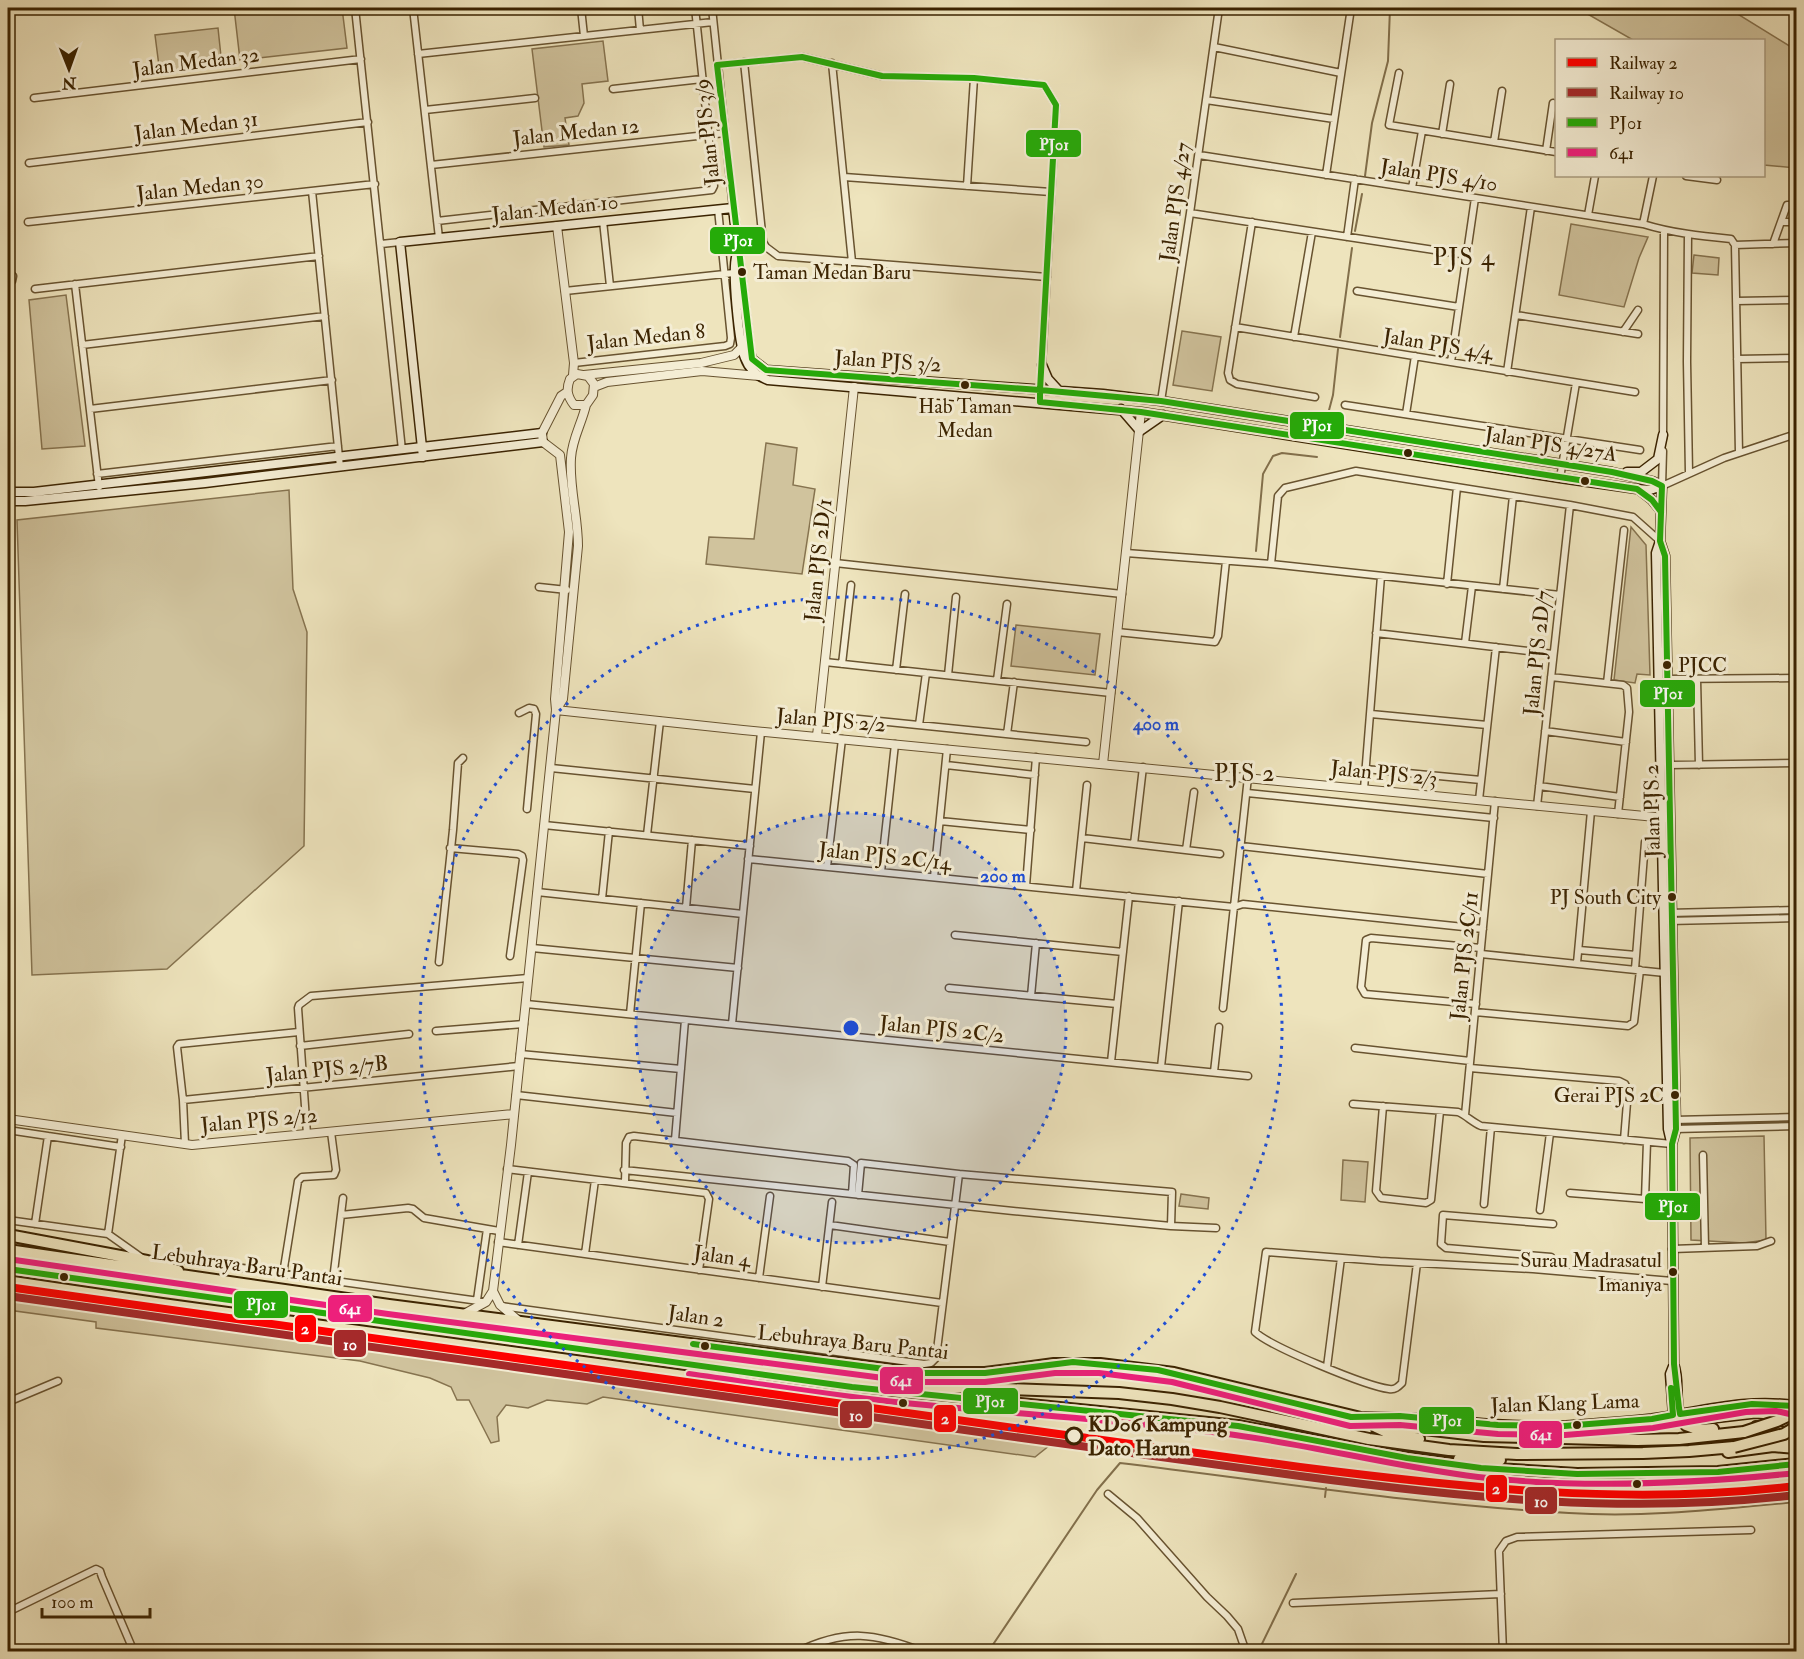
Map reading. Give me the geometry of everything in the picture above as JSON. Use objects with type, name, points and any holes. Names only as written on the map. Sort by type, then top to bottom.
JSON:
[{"type":"highway","points":[[8,1234],[147,1261],[192,1277]]},
{"type":"highway","name":"Lebuhraya Baru Pantai","points":[[8,1250],[521,1323],[915,1373],[985,1373],[1073,1362],[1146,1369],[1174,1373],[1390,1425],[1484,1436],[1679,1439],[1744,1432],[1797,1414]]},
{"type":"highway","name":"Lebuhraya Baru Pantai","points":[[8,1259],[895,1385],[1119,1393],[1172,1399],[1369,1439],[1449,1450],[1517,1454],[1689,1451],[1734,1447],[1784,1434],[1797,1427]]},
{"type":"highway","points":[[8,1269],[852,1387],[1238,1426],[1407,1458],[1481,1468],[1577,1474],[1718,1472],[1797,1464]]},
{"type":"highway","points":[[1678,1416],[1686,1425],[1700,1430],[1762,1427],[1797,1438]]},
{"type":"highway","points":[[1351,1417],[1389,1433],[1482,1447],[1561,1449],[1763,1437],[1797,1438]]},
{"type":"highway","points":[[1407,1458],[1638,1460],[1690,1457],[1773,1446],[1797,1448]]},
{"type":"main road","name":"Jalan Medan 10","points":[[400,242],[733,208]]},
{"type":"main road","name":"Jalan PJS 3/9","points":[[733,208],[752,362]]},
{"type":"main road","points":[[400,242],[423,457]]},
{"type":"main road","name":"Jalan PJS 3/9","points":[[738,253],[735,259],[735,273],[742,348],[752,362]]},
{"type":"main road","name":"Jalan PJS 3/2","points":[[752,362],[766,370],[1161,400]]},
{"type":"main road","points":[[752,362],[759,376]]},
{"type":"main road","points":[[1042,364],[1048,379],[1059,391]]},
{"type":"main road","name":"Jalan PJS 3/2","points":[[759,376],[788,383],[1142,412]]},
{"type":"main road","name":"Jalan PJS 4/27A","points":[[1161,400],[1662,482]]},
{"type":"main road","points":[[1121,410],[1140,431],[1164,415]]},
{"type":"main road","name":"Jalan PJS 4/27A","points":[[1142,412],[1637,489],[1650,490],[1662,482]]},
{"type":"main road","points":[[1359,445],[1367,442],[1362,432]]},
{"type":"main road","points":[[1612,472],[1641,472],[1658,459],[1663,435]]},
{"type":"main road","points":[[1395,451],[1390,448],[1389,444],[1396,437]]},
{"type":"main road","points":[[340,462],[422,447],[543,438]]},
{"type":"main road","points":[[8,501],[25,501],[99,489],[340,462],[423,457],[543,438]]},
{"type":"main road","name":"Jalan PJS 2","points":[[1662,482],[1660,541],[1665,556],[1669,765],[1666,818],[1672,1124],[1672,1281],[1678,1416]]},
{"type":"main road","points":[[8,492],[99,489]]},
{"type":"main road","points":[[1637,489],[1652,500],[1661,512]]},
{"type":"main road","points":[[1660,541],[1656,553],[1666,818]]},
{"type":"main road","name":"Jalan PJS 2","points":[[1668,917],[1665,973],[1672,1124]]},
{"type":"main road","name":"Jalan Klang Lama","points":[[1351,1417],[1400,1416],[1498,1425],[1564,1426],[1678,1416],[1745,1403],[1777,1402],[1797,1406]]},
{"type":"main road","name":"Jalan Klang Lama","points":[[1678,1416],[1695,1420],[1755,1413],[1797,1414]]},
{"type":"street","points":[[355,8],[402,450]]},
{"type":"street","points":[[413,8],[439,238]]},
{"type":"street","points":[[581,8],[584,36]]},
{"type":"street","points":[[638,8],[640,30]]},
{"type":"street","points":[[437,221],[710,191],[714,186],[695,8]]},
{"type":"street","name":"Jalan PJS 3/9","points":[[712,8],[733,208]]},
{"type":"street","name":"Jalan PJS 4/27","points":[[1161,400],[1219,8]]},
{"type":"street","points":[[1326,175],[1348,29],[1349,8]]},
{"type":"street","points":[[418,54],[713,22]]},
{"type":"street","points":[[1214,47],[1341,73]]},
{"type":"street","points":[[717,65],[802,57],[882,76],[974,78],[1041,83],[1055,100],[1056,105],[1040,402]]},
{"type":"street","name":"Jalan Medan 32","points":[[34,98],[361,59]]},
{"type":"street","points":[[744,62],[763,242],[777,256],[1047,277]]},
{"type":"street","points":[[832,63],[852,262]]},
{"type":"street","points":[[1399,74],[1389,125],[1555,152]]},
{"type":"street","points":[[967,186],[974,78]]},
{"type":"street","points":[[613,89],[702,79]]},
{"type":"street","points":[[1442,134],[1450,84]]},
{"type":"street","points":[[1494,142],[1502,91]]},
{"type":"street","points":[[425,110],[535,98]]},
{"type":"street","points":[[1206,100],[1334,119]]},
{"type":"street","points":[[1546,151],[1552,103]]},
{"type":"street","name":"Jalan Medan 31","points":[[29,163],[368,122]]},
{"type":"street","points":[[1412,188],[1422,131]]},
{"type":"street","name":"Jalan Medan 12","points":[[431,165],[725,133]]},
{"type":"street","name":"Jalan PJS 4/10","points":[[1198,155],[1643,224],[1664,231],[1731,239],[1735,245],[1797,243]]},
{"type":"street","points":[[844,177],[1051,192]]},
{"type":"street","points":[[1588,215],[1595,177]]},
{"type":"street","points":[[1643,224],[1653,177]]},
{"type":"street","points":[[1694,177],[1717,180]]},
{"type":"street","points":[[1347,237],[1355,179]]},
{"type":"street","name":"Jalan Medan 30","points":[[28,222],[375,184]]},
{"type":"street","points":[[312,191],[340,462]]},
{"type":"street","points":[[1451,363],[1475,198]]},
{"type":"street","points":[[1773,244],[1788,205],[1797,205]]},
{"type":"street","points":[[1507,372],[1531,207]]},
{"type":"street","name":"Jalan Medan 8","points":[[573,363],[728,345],[731,338],[718,209]]},
{"type":"street","points":[[1190,213],[1467,255]]},
{"type":"street","points":[[603,221],[610,286]]},
{"type":"street","points":[[1252,222],[1228,373],[1230,380],[1237,384],[1315,397]]},
{"type":"street","points":[[1781,222],[1797,222]]},
{"type":"street","name":"Jalan Medan 8","points":[[557,226],[573,375]]},
{"type":"street","points":[[1664,231],[1662,482],[1797,434]]},
{"type":"street","points":[[1294,336],[1312,232]]},
{"type":"street","points":[[1688,234],[1689,473]]},
{"type":"street","name":"Jalan Medan 10","points":[[381,244],[400,242]]},
{"type":"street","points":[[1735,245],[1739,453]]},
{"type":"street","points":[[34,289],[319,256]]},
{"type":"street","points":[[565,291],[735,273]]},
{"type":"street","points":[[8,286],[13,276]]},
{"type":"street","points":[[75,284],[99,489]]},
{"type":"street","points":[[1358,291],[1460,307]]},
{"type":"street","points":[[1736,301],[1797,300]]},
{"type":"street","points":[[1623,332],[1638,310]]},
{"type":"street","points":[[1516,315],[1638,334]]},
{"type":"street","points":[[82,345],[325,316]]},
{"type":"street","name":"Jalan PJS 4/4","points":[[1235,327],[1635,393]]},
{"type":"street","points":[[586,405],[574,405],[570,400],[567,392],[568,383],[573,375],[701,363],[735,356],[742,348]]},
{"type":"street","points":[[1406,414],[1415,356]]},
{"type":"street","points":[[1737,359],[1797,358]]},
{"type":"street","points":[[594,387],[607,382],[702,371],[759,376]]},
{"type":"street","points":[[556,710],[563,699],[578,532],[570,471],[572,445],[586,405],[591,400],[594,387],[590,378],[585,375]]},
{"type":"street","points":[[90,409],[332,380]]},
{"type":"street","points":[[1560,478],[1576,383]]},
{"type":"street","name":"Jalan PJS 2D/1","points":[[817,736],[854,387]]},
{"type":"street","points":[[463,1315],[486,1302],[493,1291],[514,1114],[551,768],[569,532],[560,455],[543,438],[561,396],[567,392]]},
{"type":"street","points":[[1345,405],[1640,450]]},
{"type":"street","points":[[1103,764],[1142,412]]},
{"type":"street","points":[[97,474],[338,446]]},
{"type":"street","points":[[1271,564],[1278,496],[1286,488],[1356,471],[1633,517],[1660,541]]},
{"type":"street","points":[[1447,584],[1457,487]]},
{"type":"street","points":[[1503,589],[1513,496]]},
{"type":"street","name":"Jalan PJS 2D/7","points":[[1537,806],[1570,505]]},
{"type":"street","points":[[1607,683],[1624,530]]},
{"type":"street","points":[[1126,553],[1271,564],[1560,595]]},
{"type":"street","points":[[1118,632],[1215,642],[1218,636],[1226,561]]},
{"type":"street","points":[[835,562],[1122,594]]},
{"type":"street","points":[[1364,789],[1381,576]]},
{"type":"street","points":[[842,664],[851,585]]},
{"type":"street","points":[[539,586],[574,590]]},
{"type":"street","points":[[1465,644],[1472,586]]},
{"type":"street","points":[[896,670],[905,594]]},
{"type":"street","points":[[948,675],[956,597]]},
{"type":"street","points":[[997,680],[1007,604]]},
{"type":"street","points":[[1377,633],[1553,654]]},
{"type":"street","points":[[1479,800],[1496,647]]},
{"type":"street","points":[[825,662],[1111,693]]},
{"type":"street","points":[[919,725],[926,673]]},
{"type":"street","points":[[1551,677],[1623,685],[1627,688],[1629,699],[1626,742],[1618,814]]},
{"type":"street","points":[[1667,679],[1797,678]]},
{"type":"street","points":[[1697,679],[1699,765]]},
{"type":"street","points":[[1007,734],[1014,682]]},
{"type":"street","points":[[519,713],[530,708],[534,709],[536,714],[527,809]]},
{"type":"street","name":"Jalan PJS 2/2","points":[[556,710],[760,732],[1103,764]]},
{"type":"street","points":[[1371,714],[1487,726]]},
{"type":"street","points":[[819,715],[1086,742]]},
{"type":"street","points":[[647,835],[660,721]]},
{"type":"street","points":[[1545,731],[1626,742]]},
{"type":"street","points":[[732,1024],[760,732]]},
{"type":"street","points":[[827,867],[842,739]]},
{"type":"street","points":[[881,872],[895,744]]},
{"type":"street","points":[[934,877],[947,749]]},
{"type":"street","points":[[1026,886],[1036,757]]},
{"type":"street","points":[[439,962],[460,761]]},
{"type":"street","points":[[1669,765],[1797,763]]},
{"type":"street","name":"Jalan PJS 2/3","points":[[1103,764],[1666,818]]},
{"type":"street","points":[[946,765],[1035,775]]},
{"type":"street","points":[[1134,844],[1143,767]]},
{"type":"street","points":[[551,768],[755,789]]},
{"type":"street","points":[[1365,769],[1481,780]]},
{"type":"street","points":[[1223,1008],[1248,777]]},
{"type":"street","points":[[1077,891],[1087,785]]},
{"type":"street","points":[[1539,786],[1620,796]]},
{"type":"street","points":[[1186,850],[1194,792]]},
{"type":"street","points":[[1247,793],[1494,818]]},
{"type":"street","name":"Jalan PJS 2C/11","points":[[1465,1115],[1495,801]]},
{"type":"street","points":[[1578,963],[1591,811]]},
{"type":"street","points":[[940,821],[1031,830]]},
{"type":"street","points":[[544,825],[750,846]]},
{"type":"street","points":[[602,899],[609,831]]},
{"type":"street","points":[[1082,838],[1220,854]]},
{"type":"street","points":[[686,908],[692,840]]},
{"type":"street","points":[[1475,1012],[1628,1026],[1634,1022],[1636,955],[1645,842]]},
{"type":"street","points":[[1241,846],[1488,874]]},
{"type":"street","points":[[450,848],[522,856],[510,956]]},
{"type":"street","name":"Jalan PJS 2C/14","points":[[748,859],[1234,907],[1243,904],[1483,929]]},
{"type":"street","points":[[537,892],[743,914]]},
{"type":"street","points":[[1111,1062],[1129,896]]},
{"type":"street","points":[[1161,1067],[1179,901]]},
{"type":"street","points":[[630,1014],[641,903]]},
{"type":"street","points":[[1668,917],[1797,910]]},
{"type":"street","points":[[1668,917],[1797,918]]},
{"type":"street","points":[[955,935],[1123,952]]},
{"type":"street","points":[[1476,1004],[1365,994],[1361,987],[1366,940],[1371,938],[1665,973]]},
{"type":"street","points":[[1031,996],[1036,943]]},
{"type":"street","points":[[532,948],[738,968]]},
{"type":"street","points":[[1579,950],[1636,955]]},
{"type":"street","points":[[307,1134],[298,1007],[312,995],[528,978]]},
{"type":"street","points":[[949,988],[1117,1004]]},
{"type":"street","name":"Jalan PJS 2C/2","points":[[526,1004],[1248,1076]]},
{"type":"street","points":[[675,1140],[685,1020]]},
{"type":"street","points":[[436,1031],[524,1024]]},
{"type":"street","points":[[1214,1072],[1219,1028]]},
{"type":"street","points":[[185,1144],[177,1047],[180,1044],[299,1032]]},
{"type":"street","points":[[300,1046],[409,1034]]},
{"type":"street","points":[[1355,1048],[1619,1081],[1625,1084],[1628,1090],[1624,1140]]},
{"type":"street","points":[[520,1054],[681,1069]]},
{"type":"street","name":"Jalan PJS 2/7B","points":[[183,1100],[519,1066]]},
{"type":"street","points":[[516,1095],[677,1113]]},
{"type":"street","points":[[1353,1104],[1458,1112],[1472,1122],[1491,1127],[1672,1144]]},
{"type":"street","points":[[1383,1106],[1376,1191],[1381,1198],[1426,1203],[1431,1200],[1440,1111]]},
{"type":"street","name":"Jalan PJS 2/12","points":[[8,1119],[185,1144],[514,1114]]},
{"type":"street","points":[[1672,1124],[1797,1117]]},
{"type":"street","points":[[1672,1124],[1797,1126]]},
{"type":"street","points":[[1484,1204],[1491,1127]]},
{"type":"street","points":[[8,1130],[121,1147]]},
{"type":"street","points":[[283,1274],[298,1181],[302,1177],[334,1175],[336,1170],[331,1132]]},
{"type":"street","points":[[1540,1210],[1550,1133]]},
{"type":"street","points":[[108,1234],[122,1135]]},
{"type":"street","points":[[35,1224],[48,1136]]},
{"type":"street","points":[[625,1183],[625,1148],[629,1137],[634,1136],[849,1161],[854,1166],[855,1195]]},
{"type":"street","points":[[1570,1193],[1645,1198],[1647,1142]]},
{"type":"street","points":[[1703,1155],[1705,1248]]},
{"type":"street","points":[[855,1195],[861,1163],[959,1174],[1172,1192],[1171,1226]]},
{"type":"street","points":[[507,1169],[706,1193],[709,1199],[699,1270]]},
{"type":"street","points":[[624,1170],[955,1205],[1171,1226],[1216,1228]]},
{"type":"street","points":[[518,1245],[528,1172]]},
{"type":"street","points":[[942,1303],[959,1174]]},
{"type":"street","points":[[585,1254],[595,1180]]},
{"type":"street","points":[[759,1278],[770,1196]]},
{"type":"street","points":[[333,1280],[343,1198]]},
{"type":"street","points":[[822,1287],[832,1202]]},
{"type":"street","points":[[341,1215],[408,1208],[413,1209],[424,1218],[499,1231]]},
{"type":"street","points":[[1551,1257],[1446,1248],[1441,1244],[1443,1215],[1553,1224]]},
{"type":"street","points":[[8,1220],[108,1234],[147,1261]]},
{"type":"street","points":[[830,1225],[950,1242]]},
{"type":"street","points":[[477,1300],[487,1229]]},
{"type":"street","points":[[1672,1249],[1757,1246],[1771,1241]]},
{"type":"street","name":"Jalan 4","points":[[498,1242],[942,1303]]},
{"type":"street","points":[[1417,1263],[1402,1383],[1396,1389],[1389,1389],[1327,1367],[1281,1348],[1261,1338],[1255,1332],[1266,1252],[1533,1269],[1672,1281]]},
{"type":"street","points":[[1327,1367],[1341,1258]]},
{"type":"street","points":[[185,1260],[486,1302]]},
{"type":"street","points":[[493,1291],[500,1305],[521,1323]]},
{"type":"street","name":"Jalan 2","points":[[500,1305],[924,1364],[931,1363],[936,1358],[942,1303]]},
{"type":"street","points":[[8,1402],[58,1381]]},
{"type":"street","points":[[1108,1494],[1137,1518],[1207,1598],[1227,1616],[1238,1629],[1246,1652]]},
{"type":"street","points":[[1503,1652],[1499,1551],[1506,1540],[1517,1537],[1751,1530]]},
{"type":"street","points":[[8,1612],[96,1569],[102,1577],[134,1652]]},
{"type":"street","points":[[1293,1603],[1501,1593]]},
{"type":"street","points":[[797,1652],[843,1635],[854,1634],[884,1639],[924,1652]]},
{"type":"shaded area","points":[[234,8],[342,8],[347,48],[240,60]]},
{"type":"shaded area","points":[[1577,8],[1728,8],[1796,50],[1796,168],[1765,165],[1765,39],[1631,39]]},
{"type":"shaded area","points":[[218,28],[222,66],[160,74],[155,35]]},
{"type":"shaded area","points":[[603,41],[608,81],[582,84],[584,103],[578,116],[565,118],[569,145],[544,147],[532,49]]},
{"type":"shaded area","points":[[1571,224],[1648,237],[1624,307],[1559,295]]},
{"type":"shaded area","points":[[1694,255],[1719,258],[1718,275],[1692,273]]},
{"type":"shaded area","points":[[66,295],[85,446],[42,449],[29,300]]},
{"type":"shaded area","points":[[1182,331],[1221,337],[1212,391],[1173,385]]},
{"type":"shaded area","points":[[766,443],[797,448],[793,485],[815,489],[802,574],[706,564],[709,537],[754,539]]},
{"type":"shaded area","points":[[289,490],[293,589],[307,632],[304,846],[167,969],[32,975],[17,520]]},
{"type":"shaded area","points":[[1631,527],[1646,545],[1650,675],[1637,674],[1635,683],[1614,680]]},
{"type":"shaded area","points":[[1016,625],[1100,634],[1095,675],[1011,666]]},
{"type":"shaded area","points":[[1764,1136],[1766,1240],[1744,1243],[1691,1240],[1690,1138]]},
{"type":"shaded area","points":[[1343,1160],[1368,1162],[1365,1202],[1341,1200]]},
{"type":"shaded area","points":[[1181,1194],[1209,1198],[1208,1209],[1179,1206]]},
{"type":"shaded area","points":[[8,1292],[1014,1431],[1016,1441],[1050,1445],[1035,1457],[603,1397],[587,1404],[547,1400],[528,1408],[506,1405],[497,1417],[499,1441],[491,1443],[469,1400],[457,1400],[451,1387],[430,1378],[360,1361],[96,1328],[96,1322],[8,1310]]},
{"type":"waterway","points":[[1365,176],[1372,123],[1388,61],[1390,8]]},
{"type":"waterway","points":[[1355,231],[1362,194]]},
{"type":"waterway","points":[[1340,337],[1352,248]]},
{"type":"waterway","points":[[1328,414],[1333,395],[1338,349]]},
{"type":"waterway","points":[[1256,551],[1263,474],[1273,456],[1282,453],[1317,457]]},
{"type":"waterway","points":[[988,1652],[1097,1490],[1120,1463],[1401,1498],[1569,1513],[1654,1514],[1796,1502]]},
{"type":"waterway","points":[[1325,1497],[1326,1488]]},
{"type":"waterway","points":[[1258,1652],[1296,1574]]},
{"type":"rail line","name":"2","points":[[8,1287],[1091,1439],[1424,1482],[1486,1488],[1610,1494],[1734,1492],[1796,1486]]},
{"type":"rail line","name":"10","points":[[8,1296],[1057,1443],[1424,1491],[1610,1504],[1672,1504],[1796,1495]]},
{"type":"transit line","name":"PJ01","points":[[802,57],[882,76],[974,78],[1044,85],[1056,105],[1040,390],[766,370],[752,359],[717,65],[802,57]]},
{"type":"transit line","name":"PJ01","points":[[1040,390],[1161,401],[1612,472],[1652,481],[1662,486],[1660,541],[1665,556],[1676,1129],[1672,1144],[1674,1364],[1679,1408],[1680,1414],[1752,1404],[1796,1406]]},
{"type":"transit line","name":"PJ01","points":[[1040,390],[1040,402],[1141,412],[1637,489],[1652,500],[1661,512]]},
{"type":"transit line","name":"641","points":[[8,1259],[388,1314],[914,1382],[985,1382],[1055,1373],[1099,1373],[1172,1382],[1350,1426],[1400,1425],[1498,1434],[1565,1435],[1653,1428],[1746,1412],[1776,1411],[1794,1415]]},
{"type":"transit line","name":"PJ01","points":[[8,1269],[852,1387],[1238,1426],[1407,1458],[1481,1468],[1577,1474],[1718,1472],[1796,1464]]},
{"type":"transit line","name":"PJ01","points":[[693,1344],[915,1373],[985,1373],[1073,1362],[1158,1370],[1351,1417],[1400,1416],[1498,1425],[1564,1426],[1652,1419],[1673,1415],[1671,1388]]},
{"type":"transit line","name":"641","points":[[689,1374],[878,1400],[1112,1421],[1235,1435],[1447,1473],[1518,1481],[1637,1484],[1796,1473]]},
{"type":"place","name":"Taman Medan Baru","points":[[742,272]]},
{"type":"place","name":"Hab Taman Medan","points":[[965,385]]},
{"type":"place","name":"PJCC","points":[[1667,665]]},
{"type":"place","name":"PJ South City","points":[[1672,897]]},
{"type":"place","name":"Gerai PJS 2C","points":[[1675,1095]]},
{"type":"place","name":"Surau Madrasatul Imaniya","points":[[1673,1272]]},
{"type":"place","name":"KD06 Kampung Dato Harun","points":[[1074,1436]]},
{"type":"district","name":"PJS 4","points":[[1464,257]]},
{"type":"district","name":"PJS 2","points":[[1245,773]]}]
